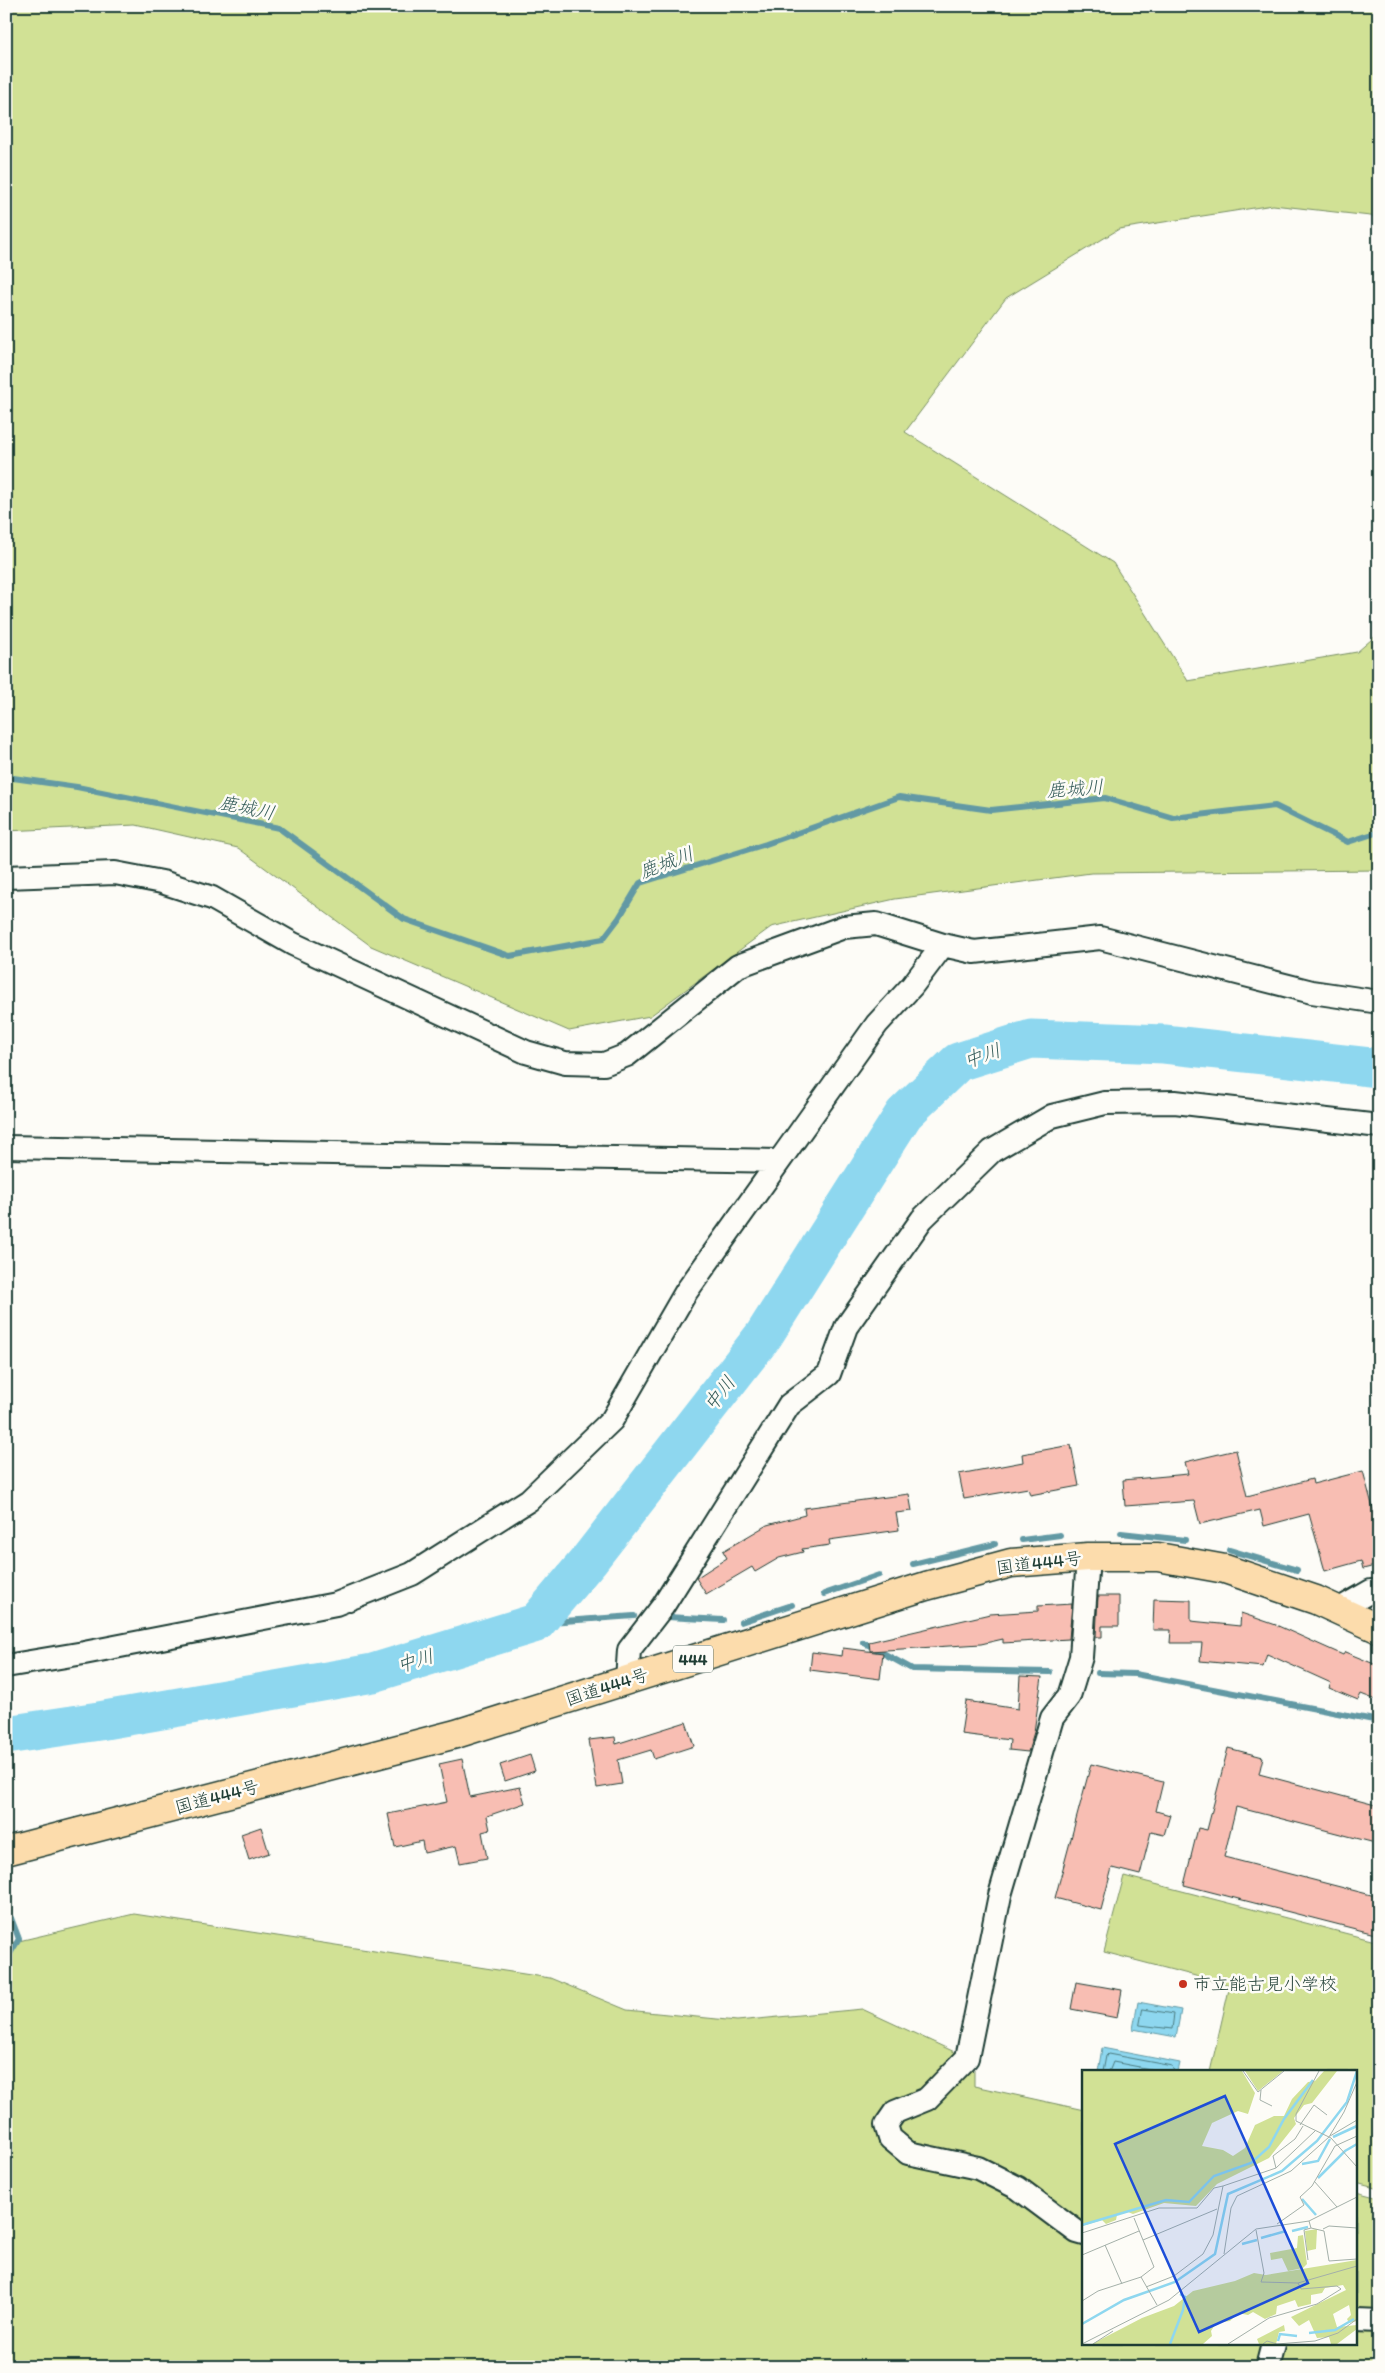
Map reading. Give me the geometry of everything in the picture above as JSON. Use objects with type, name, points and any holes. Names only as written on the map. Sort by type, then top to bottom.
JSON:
[{"type":"highway","name":"国道444号","points":[[6,1851],[456,1734],[926,1586],[1001,1566],[1088,1557],[1158,1557],[1224,1569],[1316,1600],[1379,1629]]},
{"type":"street","points":[[6,877],[116,873],[162,882],[212,898],[302,948],[526,1052],[565,1063],[604,1064],[626,1055],[738,966],[844,927],[876,924],[943,945],[974,952],[1100,938],[1312,992],[1379,1002]]},
{"type":"street","points":[[6,1666],[84,1653],[336,1604],[412,1574],[529,1500],[612,1420],[686,1292],[877,1024],[912,986],[943,945]]},
{"type":"street","points":[[626,1680],[628,1650],[663,1606],[789,1404],[829,1374],[846,1327],[922,1219],[992,1152],[1052,1116],[1105,1103],[1175,1102],[1379,1126]]},
{"type":"street","points":[[6,1147],[778,1161]]},
{"type":"street","points":[[1082,2233],[1077,2232],[1018,2188],[978,2168],[908,2153],[890,2138],[886,2125],[894,2112],[926,2099],[968,2058],[1000,1895],[1052,1718],[1069,1696],[1081,1657],[1088,1557]]},
{"type":"street","points":[[1338,1610],[1371,1591],[1379,1592]]},
{"type":"street","points":[[1358,2320],[1379,2321]]},
{"type":"street","points":[[1268,2367],[1273,2346]]},
{"type":"green space","points":[[6,6],[1379,6],[1379,217],[1273,205],[1119,229],[1006,298],[905,432],[1113,563],[1188,681],[1357,652],[1379,633],[1379,870],[1091,873],[895,899],[771,927],[650,1016],[569,1031],[371,946],[238,848],[136,825],[6,831]]},
{"type":"green space","points":[[1124,1876],[1379,1942],[1379,2188],[1358,2183],[1358,2070],[1210,2070],[1230,1985],[1104,1952]]},
{"type":"green space","points":[[134,1914],[550,1978],[627,2010],[737,2021],[862,2009],[974,2061],[974,2086],[1082,2110],[1082,2346],[1358,2346],[1358,2193],[1379,2198],[1379,2367],[511,2367],[503,2361],[484,2367],[248,2367],[229,2362],[221,2367],[6,2367],[6,1944]]},
{"type":"water","points":[[1138,2002],[1181,2010],[1176,2037],[1133,2029]]},
{"type":"water","points":[[1102,2048],[1180,2063],[1178,2070],[1098,2070]]},
{"type":"building","points":[[1071,1445],[1079,1486],[1030,1495],[1028,1488],[964,1499],[959,1474],[1023,1462],[1022,1454]]},
{"type":"building","points":[[1236,1450],[1247,1496],[1312,1479],[1313,1484],[1363,1471],[1374,1512],[1379,1511],[1379,1565],[1363,1569],[1361,1561],[1325,1571],[1309,1514],[1264,1526],[1260,1510],[1200,1524],[1194,1501],[1125,1506],[1123,1480],[1188,1474],[1185,1462]]},
{"type":"building","points":[[909,1494],[912,1511],[896,1513],[899,1530],[829,1540],[830,1545],[802,1549],[803,1552],[779,1558],[755,1572],[752,1567],[706,1594],[696,1578],[727,1558],[723,1551],[767,1525],[805,1515],[804,1508]]},
{"type":"building","points":[[1098,1596],[1119,1596],[1119,1626],[1102,1626],[1102,1637],[1096,1637]]},
{"type":"building","points":[[1154,1599],[1191,1600],[1191,1621],[1240,1626],[1241,1613],[1276,1625],[1343,1655],[1345,1652],[1379,1666],[1379,1701],[1361,1694],[1358,1700],[1329,1688],[1331,1683],[1267,1654],[1263,1667],[1200,1661],[1202,1643],[1170,1643],[1171,1630],[1153,1630]]},
{"type":"building","points":[[1072,1604],[1069,1639],[1003,1643],[1003,1639],[981,1644],[870,1651],[869,1642],[990,1614],[1038,1611],[1038,1606]]},
{"type":"building","points":[[843,1648],[883,1653],[880,1679],[810,1670],[812,1652],[842,1656]]},
{"type":"building","points":[[1020,1676],[1042,1677],[1034,1732],[1028,1752],[1009,1750],[1010,1740],[961,1734],[966,1701],[1018,1709]]},
{"type":"building","points":[[686,1722],[694,1746],[654,1759],[651,1750],[618,1760],[622,1784],[597,1788],[589,1740],[615,1737],[616,1744]]},
{"type":"building","points":[[1228,1748],[1263,1757],[1259,1774],[1379,1806],[1379,1844],[1236,1807],[1224,1857],[1379,1897],[1379,1935],[1184,1885],[1198,1828],[1207,1830]]},
{"type":"building","points":[[530,1755],[535,1771],[505,1781],[500,1765]]},
{"type":"building","points":[[462,1759],[470,1797],[520,1787],[525,1803],[487,1816],[490,1830],[482,1832],[487,1858],[460,1863],[456,1846],[424,1853],[422,1841],[395,1847],[388,1814],[447,1802],[439,1764]]},
{"type":"building","points":[[1091,1764],[1163,1782],[1156,1811],[1170,1815],[1164,1835],[1151,1832],[1140,1875],[1112,1868],[1101,1910],[1055,1898]]},
{"type":"building","points":[[261,1827],[269,1853],[249,1860],[241,1834]]},
{"type":"building","points":[[1076,1982],[1122,1990],[1117,2018],[1071,2009]]},
{"type":"waterway","name":"鹿城川","points":[[6,777],[77,787],[279,828],[404,919],[510,956],[603,939],[619,918],[640,883],[766,844],[899,797],[991,810],[1105,798],[1173,818],[1275,806],[1348,842],[1379,832]]},
{"type":"waterway","name":"中川","points":[[6,1735],[99,1721],[373,1673],[536,1623],[589,1560],[764,1335],[904,1114],[958,1062],[1031,1039],[1164,1044],[1379,1068]]},
{"type":"waterway","points":[[1121,1533],[1185,1540]]},
{"type":"waterway","points":[[1022,1540],[1060,1535]]},
{"type":"waterway","points":[[913,1564],[995,1544]]},
{"type":"waterway","points":[[1229,1550],[1297,1570]]},
{"type":"waterway","points":[[824,1594],[879,1575]]},
{"type":"waterway","points":[[741,1622],[792,1605]]},
{"type":"waterway","points":[[536,1623],[634,1616]]},
{"type":"waterway","points":[[667,1617],[723,1620]]},
{"type":"waterway","points":[[863,1642],[912,1669],[1050,1672]]},
{"type":"waterway","points":[[1098,1673],[1135,1674],[1379,1721]]},
{"type":"waterway","points":[[6,1913],[11,1918],[19,1939],[6,1960]]},
{"type":"place","name":"市立能古見小学校","points":[[1183,1984]]}]
